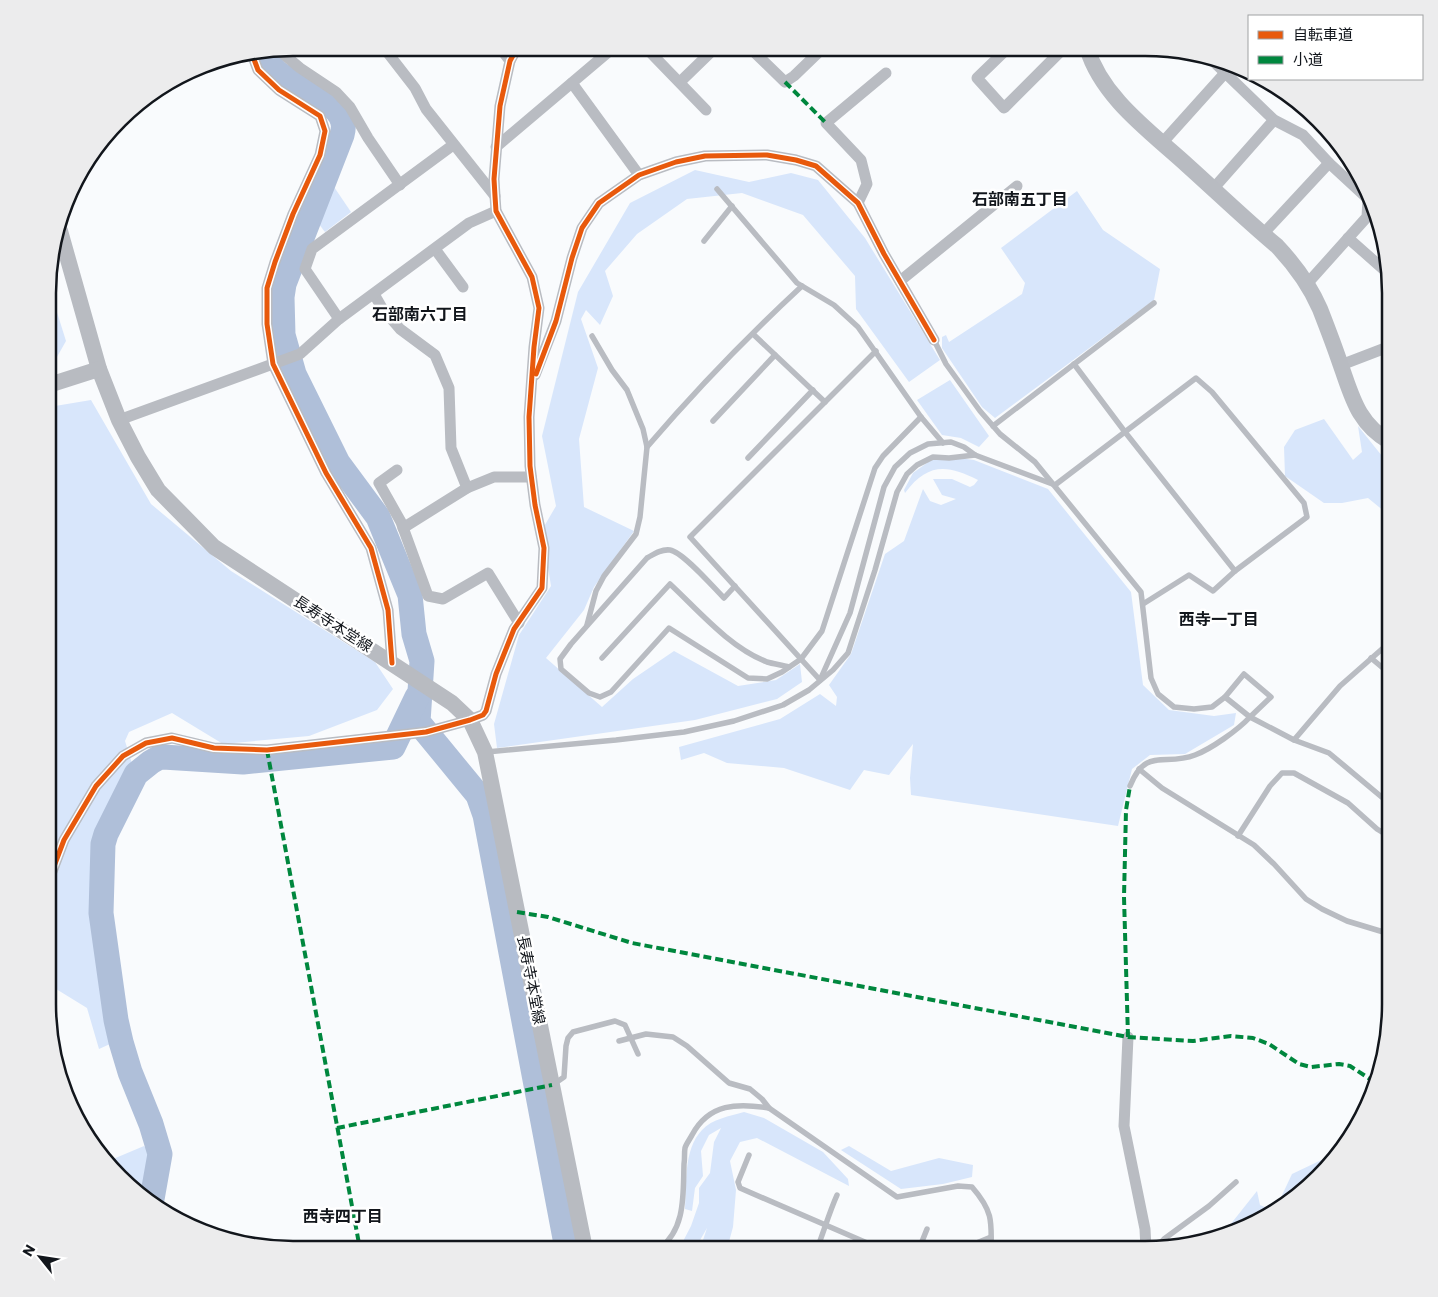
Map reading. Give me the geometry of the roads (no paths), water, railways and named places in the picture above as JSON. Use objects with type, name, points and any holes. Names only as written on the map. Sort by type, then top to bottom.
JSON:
[{"type":"main road","points":[[1089,56],[1100,77],[1114,96],[1292,262],[1319,307],[1353,400],[1361,416],[1371,428],[1382,436]]},
{"type":"main road","name":"長寿寺本堂線","points":[[62,240],[99,369],[119,420],[158,490],[214,546],[452,703],[470,720],[485,752],[583,1241]]},
{"type":"main road","points":[[56,383],[99,369]]},
{"type":"street","points":[[287,56],[300,68],[336,92],[350,107],[368,138],[400,185]]},
{"type":"street","points":[[390,56],[416,88],[426,109],[495,196]]},
{"type":"street","points":[[506,56],[510,61]]},
{"type":"street","points":[[56,861],[64,840],[96,786],[123,756],[146,743],[172,738],[214,748],[259,750],[435,730],[470,720],[486,712],[496,674],[519,623],[542,588],[544,548],[531,478],[528,417],[539,308],[532,277],[496,211],[495,196],[496,147],[500,106],[513,56]]},
{"type":"street","points":[[496,147],[604,56]]},
{"type":"street","points":[[654,56],[706,110]]},
{"type":"street","points":[[680,82],[707,56]]},
{"type":"street","points":[[758,56],[784,82],[794,76],[815,56]]},
{"type":"street","points":[[1000,56],[977,78],[1004,108],[1056,56]]},
{"type":"street","points":[[254,60],[258,70],[280,90],[320,116],[325,131],[320,155],[294,214],[267,288],[267,324],[273,364],[326,473],[371,548],[388,610],[392,663]]},
{"type":"street","points":[[1221,69],[1274,120],[1303,135],[1358,190]]},
{"type":"street","points":[[858,203],[867,184],[861,160],[826,123],[886,73]]},
{"type":"street","points":[[1163,142],[1225,73]]},
{"type":"street","points":[[572,83],[639,175]]},
{"type":"street","points":[[1213,189],[1274,120]]},
{"type":"street","points":[[340,320],[305,269],[312,249],[453,145]]},
{"type":"street","points":[[530,388],[556,321],[572,258],[582,228],[599,203],[639,175],[676,162],[706,156],[767,155],[816,166],[858,203],[934,340]]},
{"type":"street","points":[[1263,234],[1329,163]]},
{"type":"street","points":[[900,281],[1017,186]]},
{"type":"street","points":[[119,420],[300,354],[340,320],[470,223],[496,211]]},
{"type":"street","points":[[1306,285],[1367,217],[1367,212]]},
{"type":"street","points":[[1348,238],[1380,266]]},
{"type":"street","points":[[435,249],[463,287]]},
{"type":"street","points":[[374,294],[382,308],[400,328],[435,355],[449,388],[451,448],[468,488]]},
{"type":"street","points":[[1341,365],[1382,349]]},
{"type":"street","points":[[398,470],[379,483],[403,528],[428,596],[443,600],[488,573],[519,623]]},
{"type":"street","points":[[403,528],[468,488],[494,477],[531,478]]},
{"type":"street","points":[[1128,1037],[1124,1126],[1145,1229],[1146,1241]]},
{"type":"lane","points":[[718,189],[797,283],[834,305],[858,327],[921,417],[942,443]]},
{"type":"lane","points":[[704,241],[732,206]]},
{"type":"lane","points":[[647,447],[753,334],[802,286]]},
{"type":"lane","points":[[993,426],[1154,303]]},
{"type":"lane","points":[[753,334],[825,402]]},
{"type":"lane","points":[[586,627],[596,591],[604,576],[636,534],[640,517],[647,447],[643,429],[627,390],[612,370],[592,336]]},
{"type":"lane","points":[[934,340],[946,364],[993,426],[1000,434],[1035,462],[1141,592],[1151,678],[1158,694],[1174,706],[1194,710],[1212,707],[1225,698],[1244,674],[1271,697],[1227,736],[1196,755],[1180,759],[1156,760],[1144,764],[1136,773],[1130,786]]},
{"type":"lane","points":[[820,680],[690,537],[876,351]]},
{"type":"lane","points":[[713,421],[775,355]]},
{"type":"lane","points":[[1074,364],[1235,571]]},
{"type":"lane","points":[[1055,485],[1196,378],[1212,392],[1304,503],[1307,517],[1235,571],[1213,591],[1189,576],[1142,604]]},
{"type":"lane","points":[[748,458],[813,390]]},
{"type":"lane","points":[[736,586],[724,598],[682,556],[670,550],[658,552],[647,558],[586,627],[560,659],[561,669],[589,693],[600,697],[611,692],[669,628],[748,678],[767,679],[801,659],[822,631],[875,468],[883,456],[921,417]]},
{"type":"lane","points":[[820,680],[850,613],[884,488],[895,467],[910,453],[928,444],[951,442],[964,447],[975,455],[1055,485]]},
{"type":"lane","points":[[485,752],[684,732],[734,721],[783,706],[809,690],[833,670],[848,653],[898,492],[907,474],[918,465],[933,457],[949,458],[975,455]]},
{"type":"lane","points":[[602,658],[670,584],[727,637],[747,652],[767,662],[789,667]]},
{"type":"lane","points":[[1294,740],[1340,686],[1382,649]]},
{"type":"lane","points":[[1371,658],[1382,667]]},
{"type":"lane","points":[[1225,698],[1250,717],[1294,740],[1329,753],[1382,797]]},
{"type":"lane","points":[[1139,769],[1162,788],[1254,845],[1306,899],[1322,910],[1347,922],[1382,932]]},
{"type":"lane","points":[[1238,836],[1270,786],[1282,773],[1294,773],[1348,803],[1382,832]]},
{"type":"lane","points":[[552,1086],[564,1078],[566,1046],[568,1038],[573,1032],[615,1022],[624,1025],[632,1038],[638,1054]]},
{"type":"lane","points":[[618,1041],[646,1034],[673,1037],[687,1046],[729,1083],[750,1089],[769,1108],[897,1197],[958,1186],[972,1187],[981,1198],[991,1220],[991,1241]]},
{"type":"lane","points":[[668,1241],[683,1208],[685,1148],[699,1122],[718,1109],[748,1105],[769,1108]]},
{"type":"lane","points":[[749,1155],[738,1182],[740,1188],[863,1241]]},
{"type":"lane","points":[[1163,1240],[1209,1206],[1236,1182]]},
{"type":"lane","points":[[820,1241],[837,1195]]},
{"type":"lane","points":[[922,1241],[927,1229]]},
{"type":"lane","points":[[981,1241],[991,1237]]},
{"type":"waterway","points":[[268,58],[277,72],[315,94],[334,108],[340,115],[343,123],[342,135],[284,284],[282,297],[283,335],[294,374],[338,463],[378,517],[410,595],[414,634],[422,661],[418,722],[478,795],[485,815],[565,1241]]},
{"type":"waterway","points":[[153,1195],[160,1154],[121,1042],[116,1020],[101,913],[103,844],[106,834],[136,774],[151,762],[163,757],[243,762],[393,747],[417,697]]},
{"type":"district","name":"石部南五丁目","points":[[1020,199]]},
{"type":"district","name":"石部南六丁目","points":[[420,314]]},
{"type":"district","name":"西寺一丁目","points":[[1219,619]]},
{"type":"district","name":"西寺四丁目","points":[[343,1216]]}]
